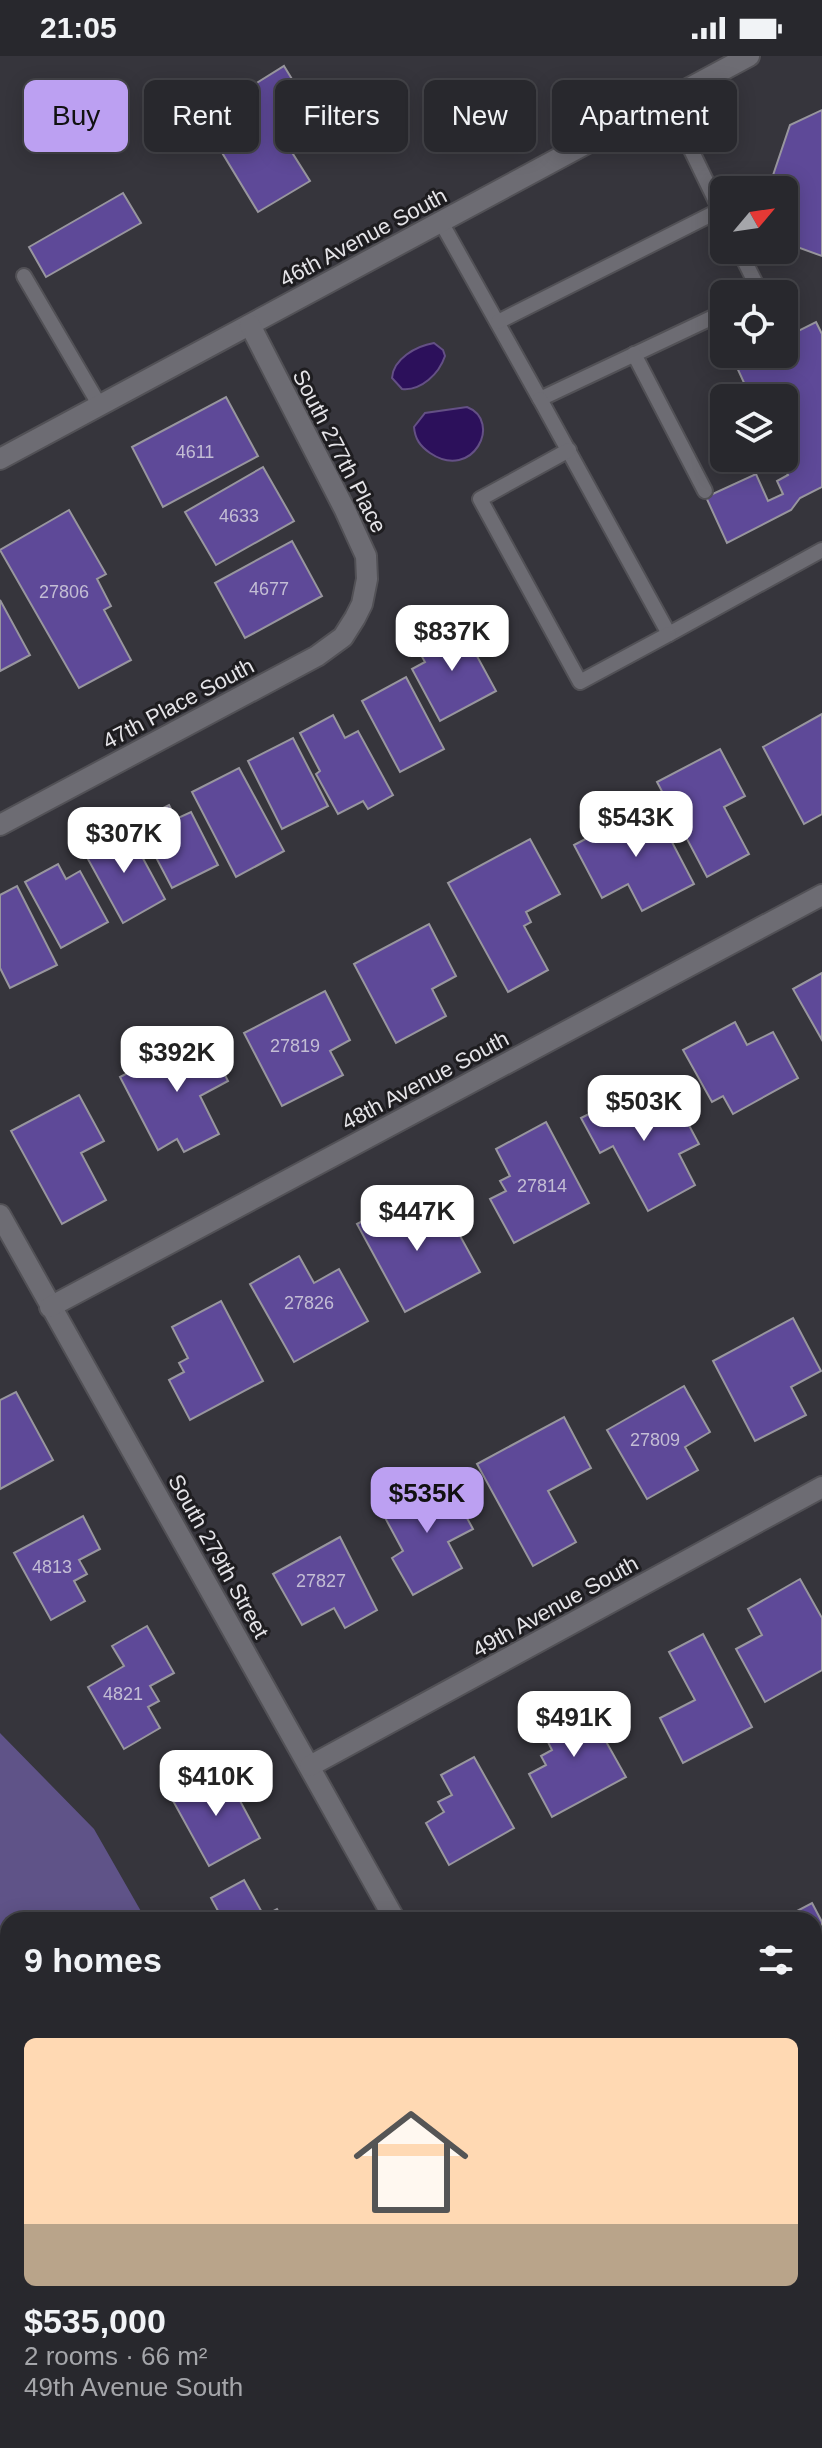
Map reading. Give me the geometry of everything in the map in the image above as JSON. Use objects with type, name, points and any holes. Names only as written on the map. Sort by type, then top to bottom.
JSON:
[{"type":"street","name":"46th Avenue South","points":[[704,80],[749,56]]},
{"type":"street","name":"46th Avenue South","points":[[0,459],[571,152]]},
{"type":"street","name":"South 277th Place","points":[[250,325],[366,556],[367,579],[362,604]]},
{"type":"street","name":"47th Place South","points":[[0,825],[317,656],[343,637],[362,604]]},
{"type":"street","name":"48th Avenue South","points":[[50,1307],[822,895]]},
{"type":"street","name":"South 279th Street","points":[[0,1215],[391,1912]]},
{"type":"street","name":"49th Avenue South","points":[[310,1766],[822,1487]]},
{"type":"lane","points":[[692,152],[710,189]]},
{"type":"lane","points":[[498,322],[710,220]]},
{"type":"lane","points":[[441,222],[669,634]]},
{"type":"lane","points":[[24,276],[100,406]]},
{"type":"lane","points":[[540,399],[710,319]]},
{"type":"lane","points":[[634,354],[705,491]]},
{"type":"lane","points":[[569,450],[480,499],[580,682],[822,550]]},
{"type":"shaded area","points":[[434,343],[445,356],[438,369],[422,384],[402,389],[392,378],[396,365],[413,350]]},
{"type":"shaded area","points":[[467,407],[478,414],[482,424],[478,446],[470,455],[459,460],[445,460],[421,445],[414,427],[425,413]]},
{"type":"shaded area","points":[[0,1733],[94,1829],[141,1912],[0,1912]]},
{"type":"building","points":[[284,66],[293,80],[275,80],[275,152],[292,152],[310,181],[258,212],[222,152],[259,152],[259,81]]},
{"type":"building","points":[[822,110],[822,256],[798,247],[798,176],[773,176],[790,125]]},
{"type":"building","points":[[123,193],[141,223],[46,277],[29,247]]},
{"type":"building","points":[[816,322],[822,334],[822,487],[800,498],[791,510],[727,543],[706,497],[756,474],[768,501],[783,494],[777,481],[788,475],[787,472],[798,472],[798,384],[745,384],[737,368],[798,368],[798,331]]},
{"type":"building","points":[[226,397],[258,456],[163,507],[132,447]]},
{"type":"building","points":[[263,467],[294,521],[216,565],[185,512]]},
{"type":"building","points":[[69,510],[106,574],[97,579],[111,606],[104,610],[131,660],[79,688],[0,550]]},
{"type":"building","points":[[292,541],[322,596],[245,638],[215,583]]},
{"type":"building","points":[[0,600],[30,655],[0,671]]},
{"type":"building","points":[[459,623],[496,691],[440,721],[412,669],[425,662],[416,646]]},
{"type":"building","points":[[406,677],[444,749],[400,772],[362,701]]},
{"type":"building","points":[[822,714],[822,814],[804,824],[763,747]]},
{"type":"building","points":[[333,715],[345,738],[358,731],[393,795],[368,809],[363,801],[338,814],[316,774],[320,771],[300,733]]},
{"type":"building","points":[[293,738],[328,806],[282,829],[248,761]]},
{"type":"building","points":[[720,749],[745,796],[724,807],[749,854],[707,877],[657,782]]},
{"type":"building","points":[[239,768],[284,851],[236,877],[192,792]]},
{"type":"building","points":[[652,804],[694,884],[642,911],[628,884],[602,898],[574,845]]},
{"type":"building","points":[[169,805],[176,819],[191,812],[218,865],[172,888],[137,821]]},
{"type":"building","points":[[126,827],[165,899],[123,923],[83,850]]},
{"type":"building","points":[[530,839],[560,894],[526,912],[531,922],[524,926],[548,970],[508,992],[448,883]]},
{"type":"building","points":[[58,864],[66,879],[80,871],[108,922],[61,948],[25,882]]},
{"type":"building","points":[[17,886],[57,965],[10,988],[0,968],[0,895]]},
{"type":"building","points":[[429,924],[456,976],[432,989],[446,1016],[396,1043],[354,964]]},
{"type":"building","points":[[822,973],[822,1040],[793,989]]},
{"type":"building","points":[[325,991],[350,1040],[330,1051],[343,1075],[282,1106],[244,1033]]},
{"type":"building","points":[[735,1022],[747,1045],[773,1032],[798,1078],[733,1114],[723,1096],[712,1102],[683,1050]]},
{"type":"building","points":[[204,1033],[228,1081],[200,1096],[219,1134],[184,1152],[177,1139],[158,1150],[120,1077]]},
{"type":"building","points":[[621,1081],[638,1111],[652,1104],[655,1109],[675,1099],[699,1144],[679,1154],[695,1185],[648,1211],[613,1146],[600,1153],[581,1118],[597,1110],[590,1097]]},
{"type":"building","points":[[79,1095],[104,1141],[81,1153],[106,1200],[62,1224],[11,1131]]},
{"type":"building","points":[[546,1122],[589,1203],[514,1243],[490,1199],[506,1191],[500,1181],[510,1176],[496,1149]]},
{"type":"building","points":[[407,1197],[423,1227],[448,1214],[480,1272],[405,1312],[357,1224]]},
{"type":"building","points":[[299,1256],[314,1283],[339,1269],[368,1321],[294,1362],[250,1284]]},
{"type":"building","points":[[221,1301],[263,1381],[190,1420],[169,1380],[184,1372],[179,1363],[188,1358],[172,1327]]},
{"type":"building","points":[[793,1318],[821,1371],[791,1387],[806,1415],[755,1441],[713,1361]]},
{"type":"building","points":[[684,1386],[710,1432],[685,1447],[698,1470],[647,1499],[607,1430]]},
{"type":"building","points":[[16,1392],[53,1460],[0,1489],[0,1400]]},
{"type":"building","points":[[564,1417],[591,1468],[548,1491],[576,1542],[533,1566],[477,1464]]},
{"type":"building","points":[[445,1478],[473,1529],[448,1542],[462,1568],[413,1595],[392,1558],[403,1551],[382,1512]]},
{"type":"building","points":[[83,1516],[100,1549],[79,1560],[87,1574],[74,1581],[85,1601],[51,1620],[14,1553]]},
{"type":"building","points":[[340,1537],[377,1610],[345,1628],[334,1608],[302,1625],[273,1574]]},
{"type":"building","points":[[800,1579],[822,1618],[822,1670],[765,1702],[736,1649],[762,1635],[748,1609]]},
{"type":"building","points":[[147,1626],[174,1673],[150,1686],[159,1701],[148,1707],[160,1728],[124,1749],[88,1687],[124,1666],[112,1646]]},
{"type":"building","points":[[703,1634],[752,1727],[683,1763],[660,1718],[695,1700],[669,1652]]},
{"type":"building","points":[[581,1697],[626,1777],[552,1817],[529,1774],[546,1765],[541,1756],[552,1750],[537,1720]]},
{"type":"building","points":[[474,1757],[514,1828],[449,1865],[426,1823],[444,1812],[438,1802],[452,1795],[441,1775]]},
{"type":"building","points":[[224,1771],[260,1838],[209,1866],[172,1799]]},
{"type":"building","points":[[244,1880],[262,1912],[219,1912],[211,1898]]},
{"type":"building","points":[[812,1903],[817,1912],[795,1912]]}]
